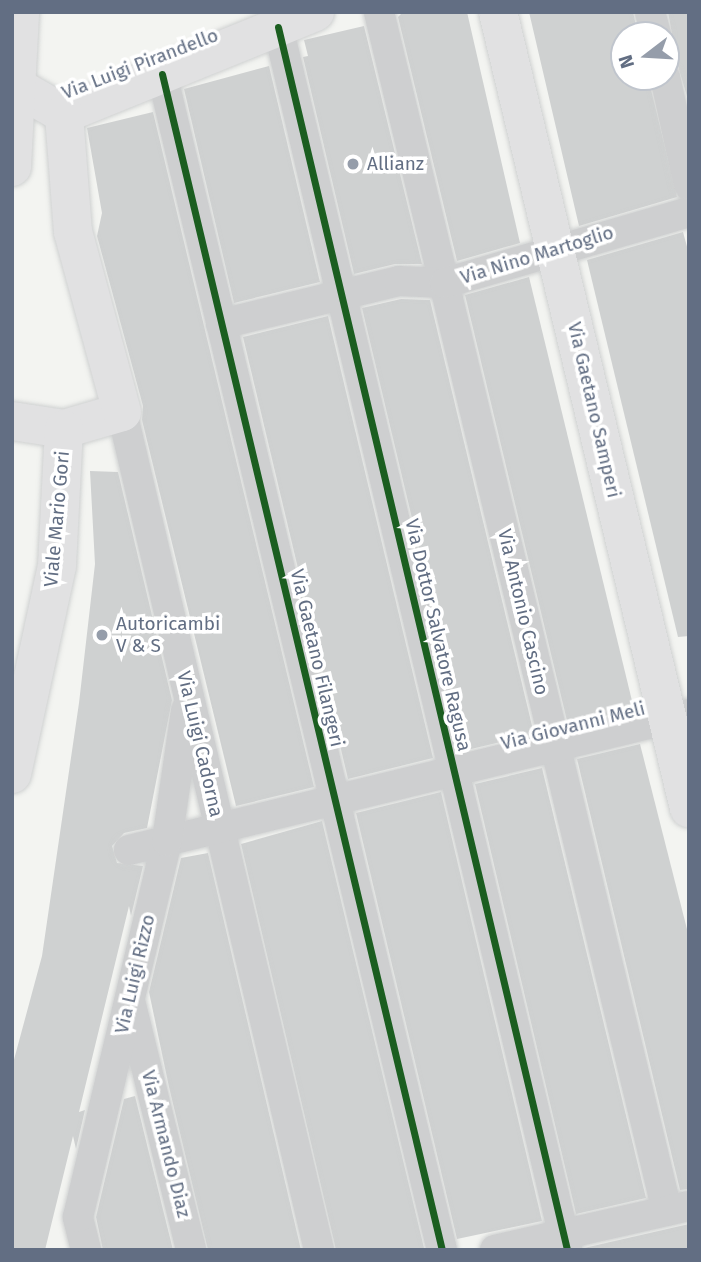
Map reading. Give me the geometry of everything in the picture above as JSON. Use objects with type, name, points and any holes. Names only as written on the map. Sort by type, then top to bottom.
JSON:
[{"type":"street","points":[[12,167],[20,12]]},
{"type":"street","name":"Via Luigi Pirandello","points":[[15,86],[64,114],[315,12]]},
{"type":"street","name":"Via Antonio Cascino","points":[[379,12],[555,746],[678,1209]]},
{"type":"street","name":"Via Gaetano Samperi","points":[[499,12],[556,253],[678,716],[689,808]]},
{"type":"street","name":"Via Dottor Salvatore Ragusa","points":[[278,27],[565,1242]]},
{"type":"street","name":"Via Gaetano Filangeri","points":[[162,74],[442,1250]]},
{"type":"street","points":[[668,91],[689,185]]},
{"type":"street","name":"Via Luigi Cadorna","points":[[64,114],[73,232],[122,412],[319,1250]]},
{"type":"street","name":"Via Nino Martoglio","points":[[221,324],[399,281],[444,283],[556,253],[610,232],[689,212]]},
{"type":"street","points":[[12,421],[64,429],[122,412]]},
{"type":"street","name":"Viale Mario Gori","points":[[12,774],[57,565],[64,429]]},
{"type":"street","name":"Via Luigi Rizzo","points":[[86,1250],[78,1216],[167,841],[188,695]]},
{"type":"street","name":"Via Giovanni Meli","points":[[129,850],[678,716]]},
{"type":"street","name":"Via Armando Diaz","points":[[130,998],[191,1250]]},
{"type":"street","points":[[495,1250],[565,1242],[678,1209]]},
{"type":"street","points":[[69,1250],[78,1216]]},
{"type":"building","points":[[403,12],[467,12],[520,243],[457,261],[398,17]]},
{"type":"building","points":[[529,12],[633,12],[635,21],[610,21],[610,91],[651,91],[677,197],[579,226]]},
{"type":"building","points":[[668,12],[689,12],[689,103],[680,73],[680,21],[670,21]]},
{"type":"building","points":[[364,26],[422,264],[395,264],[354,274],[303,57],[308,56],[304,40]]},
{"type":"building","points":[[269,66],[320,282],[234,303],[184,89]]},
{"type":"building","points":[[153,112],[314,787],[236,806],[142,420],[143,406],[97,236],[102,213],[87,128]]},
{"type":"building","points":[[683,232],[689,254],[689,636],[678,637],[587,260]]},
{"type":"building","points":[[529,277],[634,709],[568,725],[465,295]]},
{"type":"building","points":[[401,299],[430,300],[534,734],[467,750],[362,308]]},
{"type":"building","points":[[328,316],[433,758],[348,779],[243,337]]},
{"type":"building","points":[[90,471],[118,472],[172,700],[147,828],[124,833],[112,846],[117,863],[143,866],[131,916],[129,906],[79,1112],[85,1110],[76,1149],[73,1136],[45,1250],[12,1250],[12,1067],[42,956],[79,703],[95,564]]},
{"type":"building","points":[[640,744],[689,937],[689,1189],[680,1190],[577,759]]},
{"type":"building","points":[[542,768],[646,1198],[576,1214],[475,784]]},
{"type":"building","points":[[441,792],[542,1221],[457,1239],[356,813]]},
{"type":"building","points":[[322,821],[424,1248],[418,1250],[336,1250],[241,844]]},
{"type":"building","points":[[208,853],[301,1250],[208,1250],[169,1087],[149,992],[181,858]]},
{"type":"building","points":[[135,1096],[173,1250],[103,1250],[96,1217],[124,1099]]},
{"type":"building","points":[[689,1224],[689,1250],[584,1250],[584,1248]]},
{"type":"cycle path","points":[[278,27],[567,1250]]},
{"type":"cycle path","points":[[162,74],[442,1250]]},
{"type":"place","name":"Allianz","points":[[353,164]]},
{"type":"place","name":"Autoricambi V & S","points":[[102,635]]}]
